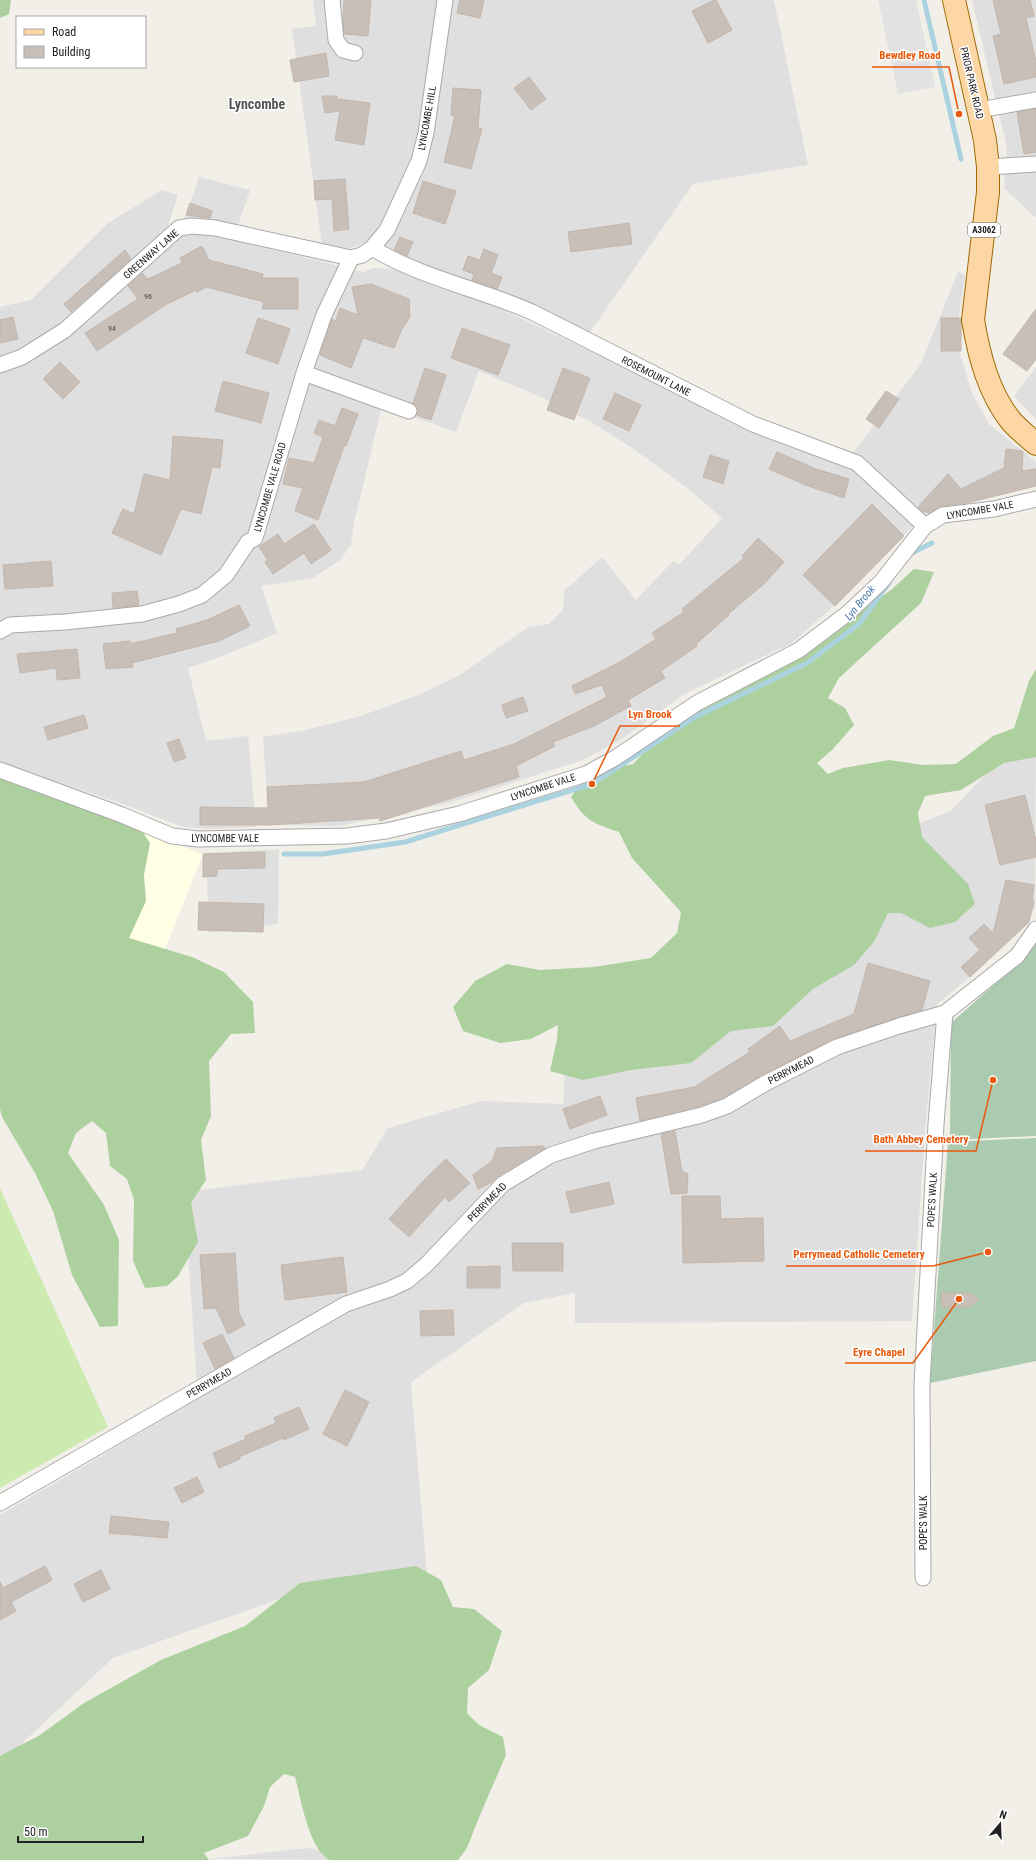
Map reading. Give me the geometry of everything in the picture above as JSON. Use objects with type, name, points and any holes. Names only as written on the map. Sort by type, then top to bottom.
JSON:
[{"type":"main road","name":"PRIOR PARK ROAD","points":[[954,0],[979,110],[985,140],[988,167],[988,192],[973,320],[976,340],[981,361],[997,400],[1011,421],[1036,444]]},
{"type":"street","points":[[332,0],[336,40],[343,50],[355,53]]},
{"type":"street","name":"LYNCOMBE HILL","points":[[351,258],[362,255],[372,248],[387,230],[419,160],[426,133],[445,0]]},
{"type":"street","points":[[979,110],[1036,100]]},
{"type":"street","points":[[988,167],[1036,164]]},
{"type":"street","name":"GREENWAY LANE","points":[[0,365],[22,357],[65,330],[179,228],[192,226],[215,228],[351,258]]},
{"type":"street","name":"ROSEMOUNT LANE","points":[[372,248],[405,265],[532,312],[753,424],[857,463],[925,526]]},
{"type":"street","name":"LYNCOMBE VALE ROAD","points":[[3,626],[65,622],[142,614],[179,604],[202,595],[226,575],[248,542],[255,538],[304,373],[324,315],[351,258]]},
{"type":"street","points":[[304,373],[409,411]]},
{"type":"street","name":"LYNCOMBE VALE","points":[[0,770],[122,815],[172,836],[198,839],[347,836],[386,832],[460,814],[586,774],[614,758],[697,703],[799,650],[848,613],[881,582],[925,526],[943,515],[994,509],[1036,499]]},
{"type":"street","name":"PERRYMEAD","points":[[0,1503],[346,1304],[390,1289],[407,1281],[426,1265],[503,1184],[551,1155],[594,1141],[702,1115],[727,1106],[764,1084],[837,1047],[899,1026],[945,1013],[1017,956],[1036,930]]},
{"type":"street","name":"POPE'S WALK","points":[[923,1578],[922,1384],[936,1124],[945,1013]]},
{"type":"shaded area","points":[[313,0],[774,0],[808,165],[693,184],[588,335],[477,286],[396,254],[369,239],[360,245],[351,248],[339,249],[322,245],[292,29],[316,26]]},
{"type":"shaded area","points":[[878,0],[916,0],[935,87],[898,94]]},
{"type":"shaded area","points":[[972,0],[1036,0],[1036,218],[1004,188],[1007,148]]},
{"type":"shaded area","points":[[199,177],[250,190],[233,240],[364,272],[373,268],[393,269],[499,308],[754,429],[844,465],[920,365],[958,272],[965,275],[959,316],[959,351],[972,393],[989,424],[1036,462],[1036,486],[935,512],[917,522],[837,603],[792,643],[684,694],[623,738],[583,760],[449,803],[339,826],[269,825],[263,737],[301,731],[361,716],[418,695],[460,675],[528,627],[549,624],[563,610],[564,591],[602,557],[636,600],[673,561],[679,565],[722,518],[686,487],[632,448],[591,422],[541,397],[479,371],[456,432],[382,406],[354,523],[351,545],[340,560],[313,578],[261,586],[277,633],[225,655],[188,668],[206,741],[248,736],[256,827],[207,829],[183,827],[126,805],[0,763],[0,307],[31,300],[108,223],[162,190],[178,195],[162,244],[179,235]]},
{"type":"shaded area","points":[[1036,367],[1036,419],[1014,396]]},
{"type":"shaded area","points":[[1036,732],[1035,907],[1023,928],[970,977],[937,1004],[926,1119],[912,1321],[575,1323],[575,1293],[524,1303],[411,1382],[427,1574],[302,1591],[113,1658],[0,1764],[0,1515],[198,1399],[184,1192],[362,1170],[388,1128],[481,1101],[563,1104],[566,1056],[869,843],[951,811],[1017,741]]},
{"type":"shaded area","points":[[0,778],[203,854],[157,969],[0,921]]},
{"type":"shaded area","points":[[279,850],[278,924],[209,933],[206,853]]},
{"type":"shaded area","points":[[1036,942],[1036,1136],[950,1140],[951,1023],[1022,960]]},
{"type":"shaded area","points":[[1036,1138],[1036,1361],[930,1383],[948,1142]]},
{"type":"shaded area","points":[[307,1848],[352,1856],[358,1860],[208,1859]]},
{"type":"green space","points":[[0,0],[11,0],[9,14],[0,18]]},
{"type":"green space","points":[[914,569],[934,572],[921,603],[839,678],[828,698],[845,708],[854,725],[833,749],[817,763],[828,774],[843,768],[889,760],[923,765],[956,764],[993,736],[1014,728],[1029,681],[1036,669],[1036,757],[1004,763],[961,790],[925,796],[918,813],[922,837],[968,884],[975,904],[955,922],[930,928],[901,913],[888,913],[874,942],[854,965],[813,989],[773,1026],[731,1031],[691,1063],[631,1070],[583,1080],[550,1071],[557,1039],[558,1025],[531,1039],[500,1043],[463,1031],[453,1007],[475,981],[507,964],[540,970],[594,967],[651,958],[677,933],[681,912],[632,858],[619,832],[590,820],[585,816],[571,797],[584,780],[609,769],[633,764],[663,733],[856,614],[891,590]]},
{"type":"green space","points":[[0,773],[138,825],[150,843],[144,875],[146,901],[129,938],[192,957],[224,972],[253,1002],[255,1033],[231,1034],[209,1061],[211,1116],[201,1140],[206,1180],[191,1203],[198,1242],[178,1276],[167,1286],[145,1288],[133,1261],[134,1200],[127,1179],[110,1166],[106,1133],[92,1121],[76,1133],[68,1153],[104,1205],[119,1240],[118,1326],[100,1327],[72,1275],[53,1211],[35,1173],[2,1117],[0,1109]]},
{"type":"green space","points":[[0,1188],[108,1427],[0,1488]]},
{"type":"green space","points":[[416,1566],[441,1580],[453,1607],[474,1609],[502,1631],[489,1670],[468,1688],[467,1713],[479,1725],[503,1737],[506,1755],[467,1848],[458,1860],[330,1860],[323,1854],[311,1835],[295,1777],[284,1774],[270,1787],[264,1806],[248,1836],[204,1853],[209,1860],[0,1860],[0,1756],[40,1735],[84,1703],[161,1660],[245,1626],[300,1583]]},
{"type":"building","points":[[344,0],[371,0],[368,36],[344,34]]},
{"type":"building","points":[[460,0],[484,0],[480,18],[457,13]]},
{"type":"building","points":[[716,0],[732,30],[708,43],[692,11]]},
{"type":"building","points":[[993,0],[1030,0],[1034,16],[1026,18],[1036,62],[1036,77],[1004,84],[993,36],[1001,34]]},
{"type":"building","points":[[326,53],[329,76],[294,82],[290,60]]},
{"type":"building","points":[[529,77],[546,99],[531,110],[514,88]]},
{"type":"building","points":[[453,88],[481,90],[478,128],[482,129],[471,169],[444,162],[455,116],[451,115]]},
{"type":"building","points":[[322,96],[337,96],[337,99],[370,103],[364,145],[335,140],[340,111],[325,113]]},
{"type":"building","points":[[1036,109],[1036,152],[1024,154],[1017,113]]},
{"type":"building","points":[[345,179],[349,229],[334,231],[332,199],[315,200],[314,181]]},
{"type":"building","points":[[423,181],[456,191],[445,224],[413,213]]},
{"type":"building","points":[[190,203],[212,211],[210,218],[186,215]]},
{"type":"building","points":[[629,223],[632,244],[571,252],[568,232]]},
{"type":"building","points":[[400,237],[413,242],[407,256],[394,250]]},
{"type":"building","points":[[202,246],[209,260],[263,274],[262,278],[298,278],[298,309],[262,309],[264,302],[206,287],[197,292],[196,290],[165,305],[97,351],[85,333],[138,299],[128,286],[142,273],[148,279],[182,263],[180,258]]},
{"type":"building","points":[[484,249],[498,255],[491,273],[502,277],[497,289],[472,280],[474,274],[463,270],[468,256],[480,260]]},
{"type":"building","points":[[125,250],[131,259],[71,312],[64,304]]},
{"type":"building","points":[[371,284],[409,299],[410,317],[402,329],[394,348],[363,338],[351,368],[320,355],[332,319],[336,321],[340,308],[358,315],[352,287]]},
{"type":"building","points":[[1036,309],[1036,359],[1027,371],[1003,354]]},
{"type":"building","points":[[13,317],[18,339],[0,343],[0,320]]},
{"type":"building","points":[[258,318],[290,329],[278,364],[246,353]]},
{"type":"building","points":[[941,318],[961,318],[961,351],[941,351]]},
{"type":"building","points":[[462,328],[510,345],[498,375],[451,358]]},
{"type":"building","points":[[60,362],[80,382],[63,399],[43,379]]},
{"type":"building","points":[[425,368],[446,375],[431,420],[417,415],[418,409],[413,403]]},
{"type":"building","points":[[563,368],[590,378],[574,420],[547,410]]},
{"type":"building","points":[[223,381],[269,393],[261,423],[215,411]]},
{"type":"building","points":[[886,391],[899,399],[879,428],[866,419]]},
{"type":"building","points":[[615,393],[641,405],[629,431],[603,419]]},
{"type":"building","points":[[342,408],[358,414],[346,446],[344,446],[318,520],[295,511],[303,488],[283,484],[289,458],[314,463],[323,437],[314,433],[319,420],[335,426]]},
{"type":"building","points":[[173,436],[223,440],[220,468],[212,467],[201,514],[181,509],[161,555],[112,533],[123,509],[134,514],[144,474],[170,480]]},
{"type":"building","points":[[1006,449],[1023,451],[1022,471],[1036,469],[1036,486],[966,503],[942,506],[929,513],[922,511],[918,507],[948,474],[961,489],[1004,468]]},
{"type":"building","points":[[777,452],[816,469],[849,479],[844,498],[808,486],[769,469]]},
{"type":"building","points":[[710,455],[729,461],[723,484],[703,477]]},
{"type":"building","points":[[872,504],[904,536],[835,606],[803,575]]},
{"type":"building","points":[[314,524],[331,550],[311,564],[304,553],[273,574],[265,562],[268,560],[259,547],[278,534],[284,544]]},
{"type":"building","points":[[758,538],[784,562],[764,584],[728,614],[729,615],[696,644],[697,646],[661,671],[665,678],[628,700],[631,706],[594,726],[553,742],[555,746],[516,766],[519,777],[380,821],[379,818],[270,825],[200,825],[200,807],[268,808],[267,787],[364,782],[461,751],[464,760],[514,744],[607,697],[602,685],[575,694],[572,686],[620,662],[656,639],[652,633],[684,612],[682,609],[744,558],[742,556]]},
{"type":"building","points":[[51,561],[53,586],[5,589],[3,565]]},
{"type":"building","points":[[137,591],[139,605],[113,608],[112,593]]},
{"type":"building","points":[[239,605],[250,626],[219,641],[132,663],[133,667],[106,669],[103,644],[130,641],[130,644],[177,633],[176,629],[207,620]]},
{"type":"building","points":[[77,649],[80,678],[57,680],[56,668],[20,673],[17,654]]},
{"type":"building","points":[[523,697],[528,711],[506,718],[502,705]]},
{"type":"building","points":[[84,715],[88,728],[48,740],[44,727]]},
{"type":"building","points":[[179,739],[186,758],[174,762],[167,743]]},
{"type":"building","points":[[1025,795],[1036,841],[1036,857],[1000,865],[985,805]]},
{"type":"building","points":[[265,852],[265,868],[217,869],[217,876],[203,877],[203,854]]},
{"type":"building","points":[[1006,880],[1034,885],[1032,901],[1034,901],[1029,922],[970,977],[961,967],[980,950],[969,938],[984,924],[993,933]]},
{"type":"building","points":[[199,902],[264,904],[263,932],[198,930]]},
{"type":"building","points":[[868,963],[930,981],[922,1010],[833,1039],[760,1076],[723,1098],[699,1106],[640,1121],[636,1098],[694,1087],[750,1052],[748,1049],[780,1026],[790,1041],[854,1014]]},
{"type":"building","points":[[600,1096],[607,1115],[570,1129],[563,1109]]},
{"type":"building","points":[[675,1131],[682,1171],[688,1174],[687,1193],[671,1194],[661,1134]]},
{"type":"building","points":[[543,1146],[545,1148],[498,1176],[492,1182],[478,1189],[473,1175],[492,1161],[497,1148]]},
{"type":"building","points":[[446,1159],[470,1183],[449,1202],[445,1197],[409,1237],[389,1219],[426,1178]]},
{"type":"building","points":[[609,1182],[614,1204],[571,1213],[566,1192]]},
{"type":"building","points":[[682,1196],[720,1196],[721,1219],[763,1218],[764,1261],[683,1263]]},
{"type":"building","points":[[512,1243],[563,1243],[563,1271],[513,1271]]},
{"type":"building","points":[[235,1253],[239,1313],[245,1325],[228,1334],[216,1308],[204,1309],[200,1255]]},
{"type":"building","points":[[343,1257],[347,1292],[285,1300],[281,1265]]},
{"type":"building","points":[[500,1266],[500,1288],[467,1288],[467,1267]]},
{"type":"building","points":[[941,1293],[971,1293],[979,1299],[970,1307],[942,1308]]},
{"type":"building","points":[[453,1310],[454,1335],[421,1336],[420,1311]]},
{"type":"building","points":[[222,1334],[234,1358],[215,1369],[203,1343]]},
{"type":"building","points":[[345,1390],[369,1402],[347,1446],[323,1434]]},
{"type":"building","points":[[299,1407],[309,1429],[284,1440],[283,1438],[239,1457],[240,1459],[219,1468],[213,1453],[246,1439],[245,1436],[276,1423],[274,1418]]},
{"type":"building","points":[[197,1477],[204,1492],[182,1503],[174,1488]]},
{"type":"building","points":[[111,1516],[169,1522],[167,1538],[109,1533]]},
{"type":"building","points":[[45,1566],[52,1580],[11,1602],[16,1611],[0,1620],[0,1582],[3,1588]]},
{"type":"building","points":[[101,1570],[110,1589],[83,1602],[74,1584]]},
{"type":"waterway","name":"Lyn Brook","points":[[924,0],[961,159]]},
{"type":"waterway","name":"Lyn Brook","points":[[910,554],[932,543]]},
{"type":"waterway","name":"Lyn Brook","points":[[284,854],[323,854],[405,842],[592,784],[697,716],[807,663],[859,624],[889,583]]},
{"type":"place","name":"Bewdley Road","points":[[959,114]]},
{"type":"place","name":"Lyn Brook","points":[[592,784]]},
{"type":"place","name":"Bath Abbey Cemetery","points":[[993,1080]]},
{"type":"place","name":"Perrymead Catholic Cemetery","points":[[988,1252]]},
{"type":"place","name":"Eyre Chapel","points":[[959,1299]]},
{"type":"district","name":"Lyncombe","points":[[257,104]]}]
